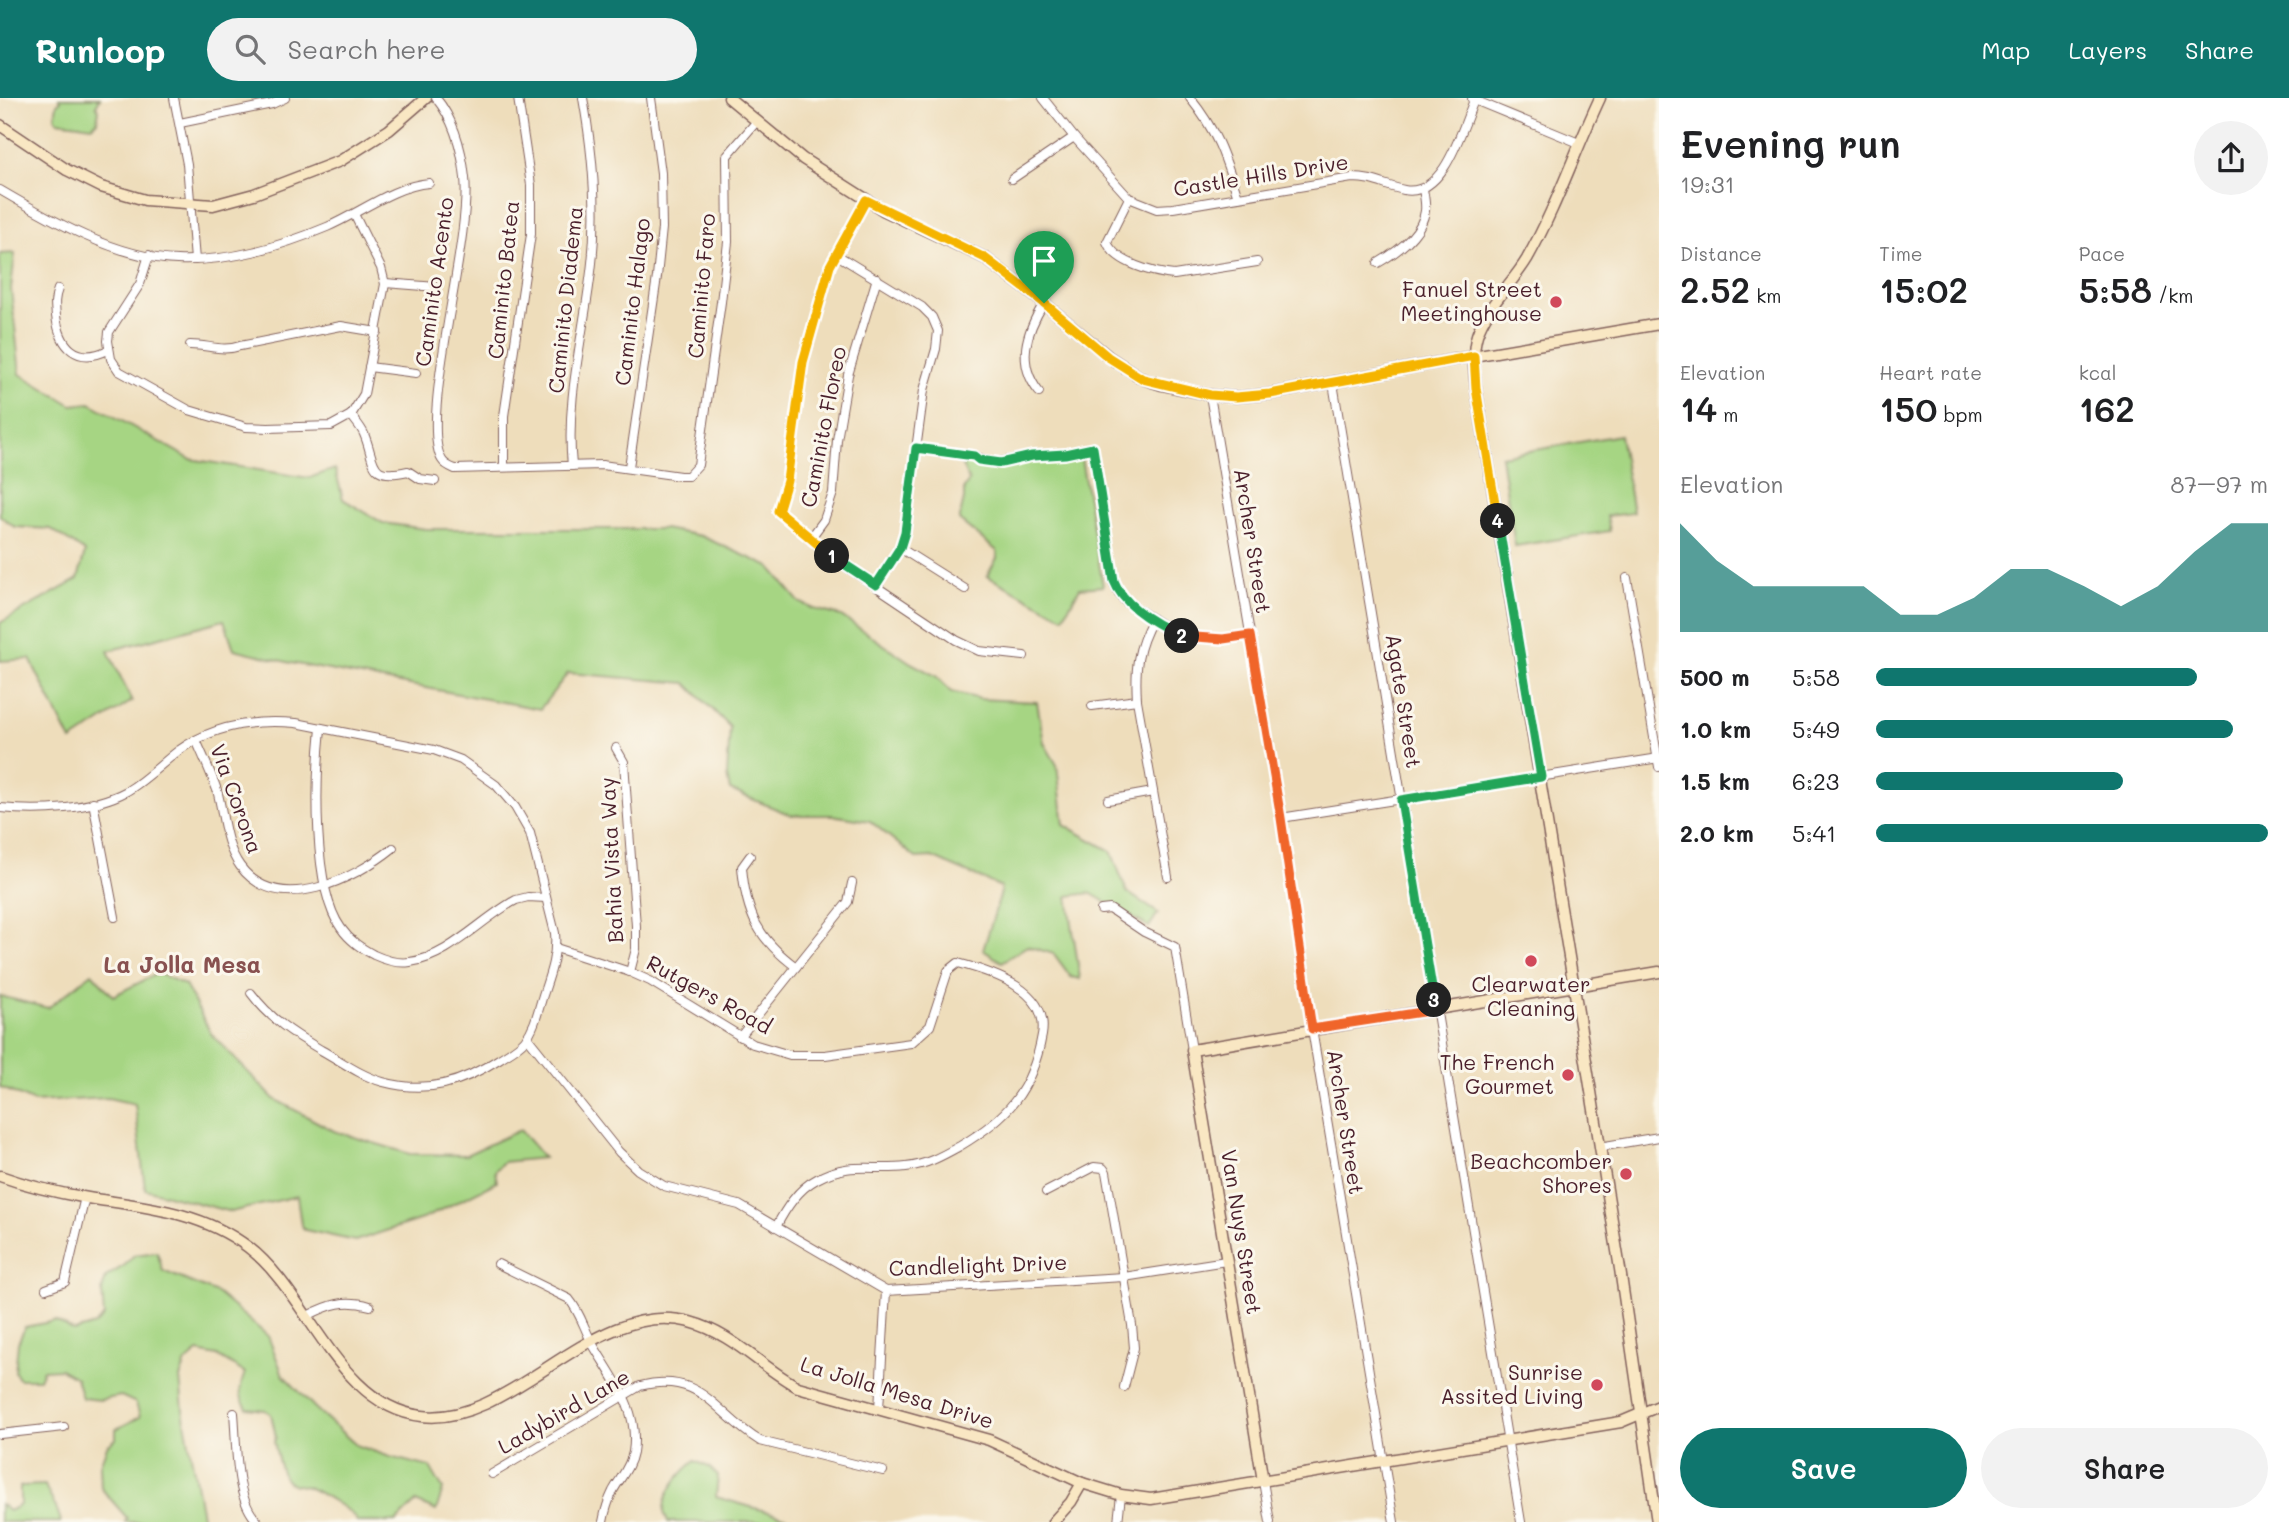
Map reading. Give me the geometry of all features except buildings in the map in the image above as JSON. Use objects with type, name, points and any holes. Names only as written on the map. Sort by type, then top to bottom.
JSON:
[{"type":"street","points":[[174,98],[187,164],[195,260]]},
{"type":"street","points":[[180,123],[251,102],[272,104],[285,98]]},
{"type":"street","points":[[0,139],[4,127],[67,170],[101,187],[145,200],[213,205],[340,160],[389,130],[426,98]]},
{"type":"street","name":"Caminito Acento","points":[[436,98],[450,121],[459,144],[466,179],[462,248],[438,390],[436,419],[440,455],[443,462],[455,469],[505,467]]},
{"type":"street","name":"Caminito Batea","points":[[505,467],[504,416],[531,233],[531,185],[518,98]]},
{"type":"street","name":"Caminito Diadema","points":[[572,466],[570,417],[592,263],[596,204],[583,98]]},
{"type":"street","name":"Caminito Halago","points":[[629,467],[662,228],[661,173],[651,98]]},
{"type":"street","points":[[729,98],[803,159],[866,200],[985,258],[1108,357],[1143,379],[1210,395],[1236,397],[1270,394],[1659,324]]},
{"type":"street","name":"Castle Hills Drive","points":[[1044,98],[1074,137],[1129,198],[1157,209],[1352,178],[1370,178],[1403,190],[1423,189]]},
{"type":"street","points":[[1190,98],[1220,141],[1238,197]]},
{"type":"street","points":[[1600,98],[1526,261],[1482,323],[1474,356],[1476,388],[1541,777],[1657,1522]]},
{"type":"street","points":[[1378,263],[1392,255],[1418,230],[1425,211],[1423,189],[1429,187],[1445,170],[1472,99],[1579,143]]},
{"type":"street","name":"Caminito Faro","points":[[629,467],[688,476],[698,465],[727,242],[727,156],[757,121]]},
{"type":"street","points":[[1012,180],[1074,137]]},
{"type":"street","points":[[0,190],[50,219],[81,233],[149,256],[195,260],[245,255],[305,236],[412,184],[429,183]]},
{"type":"street","points":[[1129,198],[1107,242],[1110,250],[1123,259],[1163,274],[1174,275],[1257,262]]},
{"type":"street","points":[[866,200],[830,266],[803,362],[787,481],[778,511],[835,559],[923,620],[979,651],[1024,656]]},
{"type":"street","points":[[149,256],[140,284],[109,332],[108,350],[119,371],[189,410],[224,422],[268,428],[331,426],[351,415],[364,394],[384,283],[381,268],[354,214]]},
{"type":"street","points":[[836,255],[922,307],[932,317],[938,331],[936,349],[924,390],[905,532],[900,548],[876,585]]},
{"type":"street","name":"Caminito Floreo","points":[[810,539],[824,520],[833,493],[837,440],[848,375],[877,278]]},
{"type":"street","points":[[384,283],[437,287]]},
{"type":"street","points":[[58,289],[54,299],[58,331],[67,347],[86,356],[98,355],[108,350]]},
{"type":"street","points":[[1040,392],[1029,379],[1025,346],[1032,322],[1044,303]]},
{"type":"street","points":[[190,345],[209,345],[226,351],[341,326],[377,332]]},
{"type":"street","points":[[369,367],[416,373]]},
{"type":"street","name":"Agate Street","points":[[1333,383],[1521,1522]]},
{"type":"street","name":"Archer Street","points":[[1210,395],[1394,1522]]},
{"type":"street","points":[[351,415],[364,433],[370,459],[381,472],[389,475],[408,471],[420,479],[435,481]]},
{"type":"street","points":[[916,448],[974,456],[979,460],[994,463],[1093,448],[1114,581],[1119,594],[1126,602],[1180,636],[1223,639],[1250,635]]},
{"type":"street","points":[[505,467],[629,467]]},
{"type":"street","points":[[900,548],[965,589]]},
{"type":"street","points":[[1281,818],[1659,761],[1627,578]]},
{"type":"street","points":[[1153,619],[1146,631],[1135,670],[1168,877]]},
{"type":"street","points":[[1092,706],[1138,700]]},
{"type":"street","points":[[0,808],[55,810],[126,792],[196,740],[223,727],[248,722],[286,722],[434,750],[461,760],[496,785],[515,807],[530,833],[555,933],[556,948],[535,1022],[520,1045],[483,1070],[443,1086],[412,1087],[382,1082],[285,1029],[251,993]]},
{"type":"street","points":[[321,728],[317,766],[317,829],[326,884],[331,908],[341,928],[359,947],[385,961],[409,963],[432,956],[516,900],[528,897],[546,898]]},
{"type":"street","name":"Via Corona","points":[[196,740],[216,789],[229,846],[241,867],[263,885],[281,891],[303,891],[342,880],[377,861],[393,848]]},
{"type":"street","name":"Bahia Vista Way","points":[[616,748],[624,762],[636,926],[636,949],[630,972]]},
{"type":"street","points":[[1108,800],[1153,792]]},
{"type":"street","points":[[93,802],[115,917]]},
{"type":"street","points":[[750,856],[741,867],[746,899],[756,927],[774,951],[796,967]]},
{"type":"street","points":[[740,1037],[848,902],[852,883]]},
{"type":"street","name":"Van Nuys Street","points":[[1101,910],[1110,909],[1144,932],[1175,947],[1270,1522]]},
{"type":"street","name":"Rutgers Road","points":[[556,948],[650,981],[753,1044],[790,1055],[825,1055],[911,1043],[930,1026],[948,971],[958,963],[990,972],[1029,993],[1044,1019],[1042,1036],[1028,1080],[1015,1103],[990,1128],[936,1160],[905,1167],[850,1167],[817,1178],[802,1189],[776,1227]]},
{"type":"street","points":[[1192,1050],[1659,972]]},
{"type":"street","name":"Candlelight Drive","points":[[527,1037],[619,1152],[638,1170],[664,1186],[739,1205],[886,1291],[1124,1277],[1226,1261]]},
{"type":"street","points":[[1599,1147],[1659,1137]]},
{"type":"street","points":[[1046,1192],[1094,1167],[1103,1168],[1106,1172],[1132,1325],[1133,1348],[1124,1387]]},
{"type":"street","name":"La Jolla Mesa Drive","points":[[0,1176],[85,1197],[162,1209],[202,1221],[232,1235],[271,1268],[354,1381],[380,1402],[421,1416],[441,1416],[479,1408],[591,1341],[635,1324],[664,1318],[688,1321],[713,1329],[778,1376],[799,1387],[989,1440],[1083,1483],[1121,1495],[1152,1499],[1621,1422],[1659,1406]]},
{"type":"street","points":[[46,1289],[65,1282],[85,1197]]},
{"type":"street","points":[[498,1264],[569,1299],[591,1341],[625,1395],[634,1425],[633,1453],[627,1472],[614,1490],[606,1508],[603,1522]]},
{"type":"street","points":[[879,1409],[886,1291]]},
{"type":"street","points":[[307,1315],[326,1306],[352,1301],[370,1306]]},
{"type":"street","name":"Ladybird Lane","points":[[492,1474],[640,1386],[660,1381],[680,1383],[701,1393],[734,1420],[744,1432],[760,1441],[883,1471]]},
{"type":"street","points":[[234,1413],[239,1473],[247,1507],[258,1522]]},
{"type":"street","points":[[0,1434],[64,1427]]},
{"type":"street","points":[[1053,1522],[1083,1483]]},
{"type":"street","points":[[1118,1522],[1121,1495]]},
{"type":"green space","points":[[59,98],[100,98],[96,106],[99,110],[97,121],[92,126],[58,121],[55,117],[57,104],[61,101]]},
{"type":"green space","points":[[15,253],[11,289],[20,374],[72,405],[90,403],[190,459],[309,478],[335,469],[343,499],[383,523],[426,529],[664,529],[701,536],[770,567],[799,602],[841,616],[911,663],[936,676],[951,692],[980,699],[1037,702],[1044,743],[1057,765],[1064,825],[1111,851],[1127,892],[1158,913],[1149,927],[1090,893],[1068,896],[1080,979],[1071,977],[1054,954],[1027,946],[1002,962],[983,950],[1001,887],[932,857],[916,858],[870,821],[831,815],[791,815],[730,790],[727,776],[730,727],[686,683],[568,673],[540,709],[291,663],[234,649],[224,620],[108,651],[132,701],[71,741],[30,659],[0,661],[0,623],[78,579],[85,552],[51,529],[15,527],[0,516],[0,254]]},
{"type":"green space","points":[[1620,435],[1633,513],[1607,516],[1610,531],[1515,546],[1501,456]]},
{"type":"green space","points":[[1081,458],[1103,586],[1080,588],[1063,617],[987,576],[997,558],[997,551],[959,520],[964,488],[969,481],[960,461],[997,468],[1033,460]]},
{"type":"green space","points":[[92,973],[113,996],[158,973],[185,985],[212,1035],[274,1099],[334,1131],[410,1154],[466,1155],[520,1130],[544,1158],[503,1162],[495,1171],[497,1182],[425,1218],[355,1241],[305,1230],[301,1225],[297,1196],[231,1212],[145,1189],[135,1104],[108,1098],[34,1102],[0,1087],[0,996],[48,1008]]},
{"type":"green space","points":[[157,1252],[163,1271],[217,1293],[268,1336],[283,1375],[356,1445],[430,1467],[443,1489],[436,1511],[416,1502],[396,1522],[357,1522],[343,1507],[327,1497],[307,1487],[288,1482],[278,1462],[271,1414],[265,1410],[247,1408],[242,1399],[241,1387],[245,1373],[217,1356],[198,1352],[186,1362],[180,1378],[203,1522],[125,1522],[127,1518],[101,1488],[100,1465],[107,1446],[116,1439],[116,1429],[140,1417],[136,1403],[121,1396],[100,1400],[82,1398],[76,1378],[60,1369],[43,1370],[39,1379],[19,1379],[15,1372],[18,1343],[25,1327],[55,1321],[74,1331],[95,1325],[104,1316],[102,1291],[106,1277],[125,1265],[134,1255]]},
{"type":"green space","points":[[695,1461],[709,1467],[718,1476],[716,1497],[786,1517],[790,1522],[668,1522],[664,1511],[670,1490],[679,1476]]},
{"type":"green space","points":[[45,1485],[61,1522],[0,1522],[0,1504],[9,1511],[20,1505],[20,1486]]},
{"type":"place","name":"Fanuel Street Meetinghouse","points":[[1556,302]]},
{"type":"place","name":"Clearwater Cleaning","points":[[1531,961]]},
{"type":"place","name":"The French Gourmet","points":[[1568,1075]]},
{"type":"place","name":"Beachcomber Shores","points":[[1626,1174]]},
{"type":"place","name":"Sunrise Assited Living","points":[[1597,1385]]},
{"type":"district","name":"La Jolla Mesa","points":[[182,965]]},
{"type":"route","points":[[866,200],[985,258],[1044,303],[1108,357],[1143,379],[1210,395],[1236,397],[1270,394],[1474,356],[1476,388],[1541,777],[1401,800],[1435,1010],[1312,1029],[1281,818],[1250,635],[1223,639],[1180,636],[1126,602],[1119,594],[1114,581],[1093,448],[994,463],[979,460],[974,456],[916,448],[905,532],[900,548],[876,585],[835,559],[778,511],[787,481],[791,434],[803,362],[830,266],[866,200]]}]
